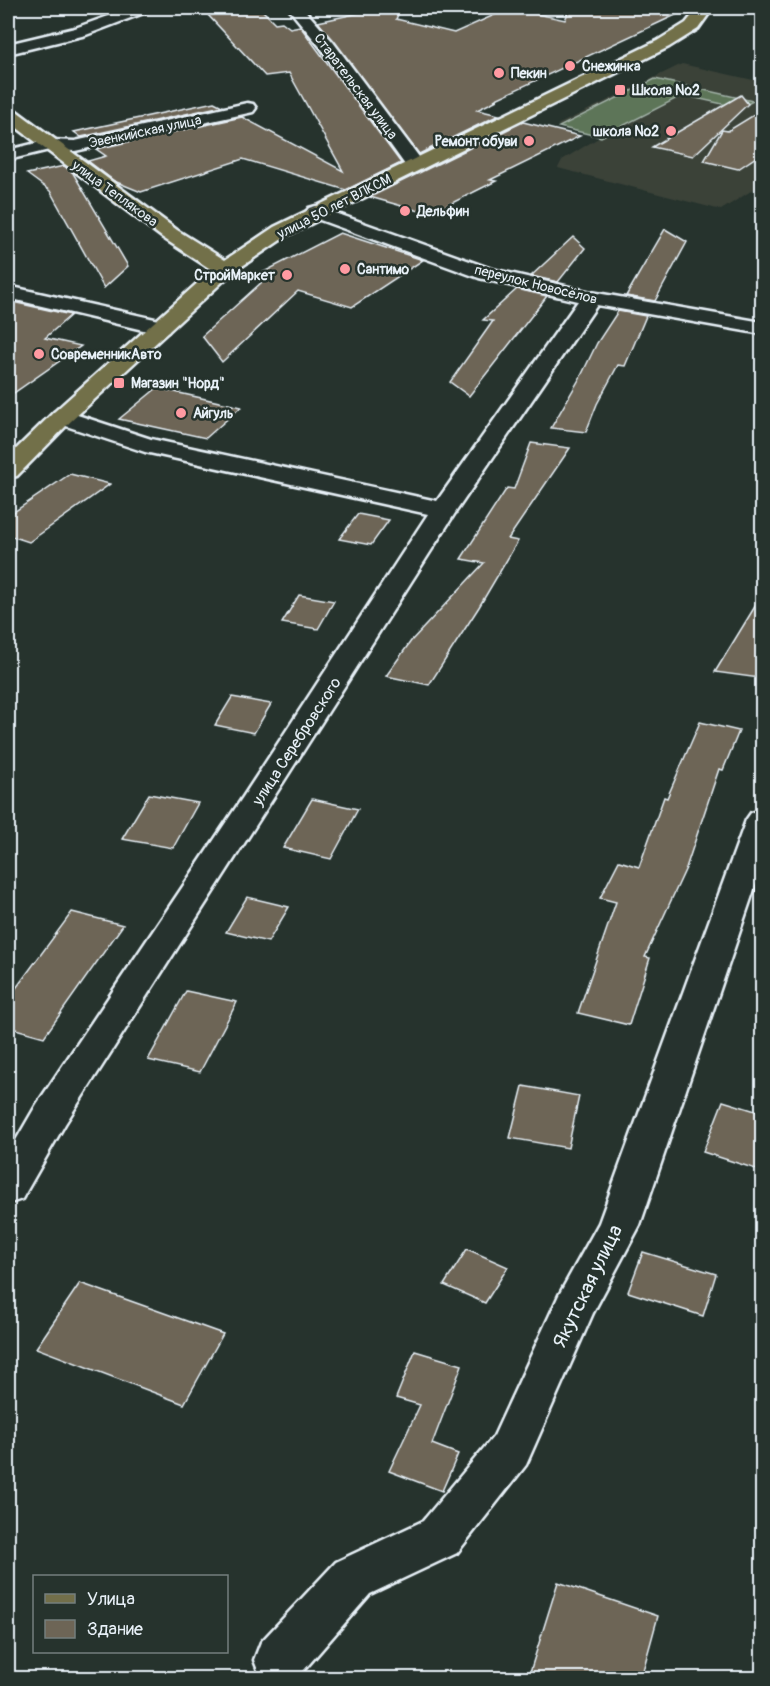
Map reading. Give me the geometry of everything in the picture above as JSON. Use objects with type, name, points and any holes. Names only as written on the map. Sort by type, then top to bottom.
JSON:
[{"type":"main road","name":"улица 50 лет ВЛКСМ","points":[[8,471],[62,417],[225,269],[281,231],[663,44],[692,26],[705,8]]},
{"type":"main road","name":"улица Теплякова","points":[[8,113],[170,234],[225,269]]},
{"type":"street","points":[[8,49],[80,32],[144,8]]},
{"type":"street","name":"Старательская улица","points":[[295,8],[327,45],[415,165]]},
{"type":"street","name":"Эвенкийская улица","points":[[8,155],[49,145],[75,146],[247,108]]},
{"type":"street","name":"переулок Новосёлов","points":[[316,212],[486,274],[591,298],[762,328]]},
{"type":"street","points":[[8,292],[160,327]]},
{"type":"street","name":"улица Серебровского","points":[[8,1188],[51,1114],[257,801],[444,510],[591,298]]},
{"type":"street","points":[[62,417],[145,445],[444,510]]},
{"type":"street","name":"Якутская улица","points":[[279,1660],[353,1578],[440,1536],[510,1450],[574,1308],[619,1225],[762,820]]},
{"type":"shaded area","name":"школа №2","points":[[682,64],[762,82],[762,184],[721,210],[558,168],[562,160],[600,137],[557,125]]},
{"type":"green space","points":[[655,79],[753,101],[740,108],[683,95],[601,137],[559,127]]},
{"type":"building","points":[[382,8],[401,8],[396,19],[454,33],[510,8],[565,20],[570,8],[682,12],[494,100],[497,100],[477,110],[499,115],[419,154],[318,22]]},
{"type":"building","points":[[261,9],[275,23],[282,22],[290,28],[300,26],[401,163],[346,190],[243,159],[141,192],[114,181],[88,161],[106,156],[96,149],[242,117],[343,171],[289,73],[265,76],[208,15]]},
{"type":"building","points":[[741,95],[748,104],[693,156],[652,147]]},
{"type":"building","points":[[214,102],[222,106],[81,137],[74,132]]},
{"type":"building","points":[[762,110],[762,153],[738,169],[704,161],[722,130],[728,131]]},
{"type":"building","points":[[523,122],[580,136],[490,180],[496,181],[430,214],[370,197]]},
{"type":"building","points":[[64,166],[73,173],[128,266],[104,288],[50,191],[27,174]]},
{"type":"building","points":[[665,229],[687,242],[655,301],[626,296]]},
{"type":"building","name":"Сантимо","points":[[340,233],[423,260],[352,307],[298,291],[222,362],[202,336],[263,281],[252,278]]},
{"type":"building","points":[[573,237],[585,248],[558,282],[531,276]]},
{"type":"building","points":[[517,289],[547,296],[469,396],[450,382],[493,321],[483,320]]},
{"type":"building","points":[[8,301],[71,315],[45,338],[81,346],[8,397]]},
{"type":"building","points":[[618,311],[646,316],[625,366],[618,365],[597,404],[586,432],[551,428],[597,343]]},
{"type":"building","name":"Айгуль","points":[[157,388],[241,407],[206,438],[119,419]]},
{"type":"building","points":[[531,443],[570,448],[508,539],[518,541],[479,607],[429,685],[386,676],[411,641],[484,563],[461,559],[507,488],[514,489]]},
{"type":"building","points":[[70,474],[110,484],[29,542],[8,535],[8,516]]},
{"type":"building","points":[[358,514],[389,520],[371,545],[339,539]]},
{"type":"building","points":[[299,595],[334,601],[318,629],[282,623]]},
{"type":"building","points":[[762,595],[762,661],[759,678],[715,672]]},
{"type":"building","points":[[232,697],[271,704],[254,733],[215,725]]},
{"type":"building","points":[[700,722],[739,731],[723,770],[719,769],[686,868],[645,957],[650,958],[629,1025],[578,1013],[616,902],[600,898],[619,861],[639,867],[664,797],[667,798]]},
{"type":"building","points":[[149,794],[198,803],[173,848],[122,839]]},
{"type":"building","points":[[312,799],[358,809],[331,859],[283,848]]},
{"type":"building","points":[[247,897],[289,907],[268,942],[226,932]]},
{"type":"building","points":[[72,912],[123,925],[44,1037],[8,1027],[8,999]]},
{"type":"building","points":[[186,991],[237,1002],[200,1072],[148,1060]]},
{"type":"building","points":[[523,1086],[579,1096],[568,1148],[510,1138]]},
{"type":"building","points":[[723,1101],[762,1113],[762,1171],[703,1152]]},
{"type":"building","points":[[467,1249],[508,1267],[485,1303],[444,1285]]},
{"type":"building","points":[[643,1252],[716,1274],[703,1316],[628,1292]]},
{"type":"building","points":[[80,1283],[223,1334],[184,1404],[36,1348]]},
{"type":"building","points":[[415,1351],[462,1365],[432,1444],[458,1454],[442,1491],[389,1471],[420,1405],[396,1398]]},
{"type":"building","points":[[558,1582],[658,1616],[641,1678],[550,1678],[530,1672]]},
{"type":"place","name":"Снежинка","points":[[570,66]]},
{"type":"place","name":"Пекин","points":[[499,73]]},
{"type":"place","name":"Школа №2","points":[[620,90]]},
{"type":"place","name":"школа №2","points":[[671,131]]},
{"type":"place","name":"Ремонт обуви","points":[[529,141]]},
{"type":"place","name":"Дельфин","points":[[405,211]]},
{"type":"place","name":"Сантимо","points":[[345,269]]},
{"type":"place","name":"СтройМаркет","points":[[287,275]]},
{"type":"place","name":"СовременникАвто","points":[[39,354]]},
{"type":"place","name":"Магазин \"Норд\"","points":[[119,383]]},
{"type":"place","name":"Айгуль","points":[[181,413]]}]
